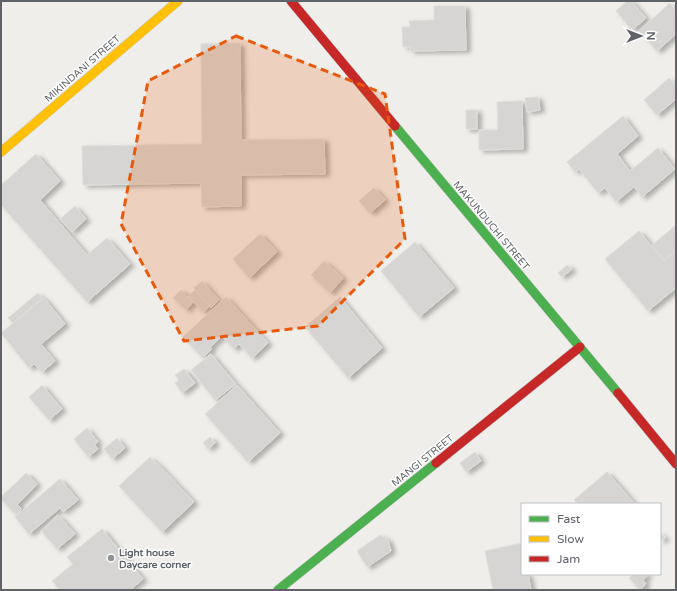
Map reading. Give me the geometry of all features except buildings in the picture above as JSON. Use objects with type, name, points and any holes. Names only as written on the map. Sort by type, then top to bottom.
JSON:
[{"type":"street","name":"MIKINDANI STREET","points":[[1,152],[178,1]]},
{"type":"street","name":"MAKUNDUCHI STREET","points":[[291,1],[676,464]]},
{"type":"street","name":"MANGI STREET","points":[[278,590],[580,347]]},
{"type":"highlighted area","points":[[236,36],[385,94],[405,239],[318,326],[184,341],[121,224],[148,81]]},
{"type":"traffic: fast","points":[[395,126],[618,393]]},
{"type":"traffic: fast","points":[[278,590],[436,463]]},
{"type":"traffic: slow","points":[[1,152],[178,1]]},
{"type":"traffic: jam","points":[[291,1],[395,126]]},
{"type":"traffic: jam","points":[[436,463],[580,347]]},
{"type":"traffic: jam","points":[[618,393],[676,464]]},
{"type":"place","name":"Light house Daycare corner","points":[[111,558]]}]
